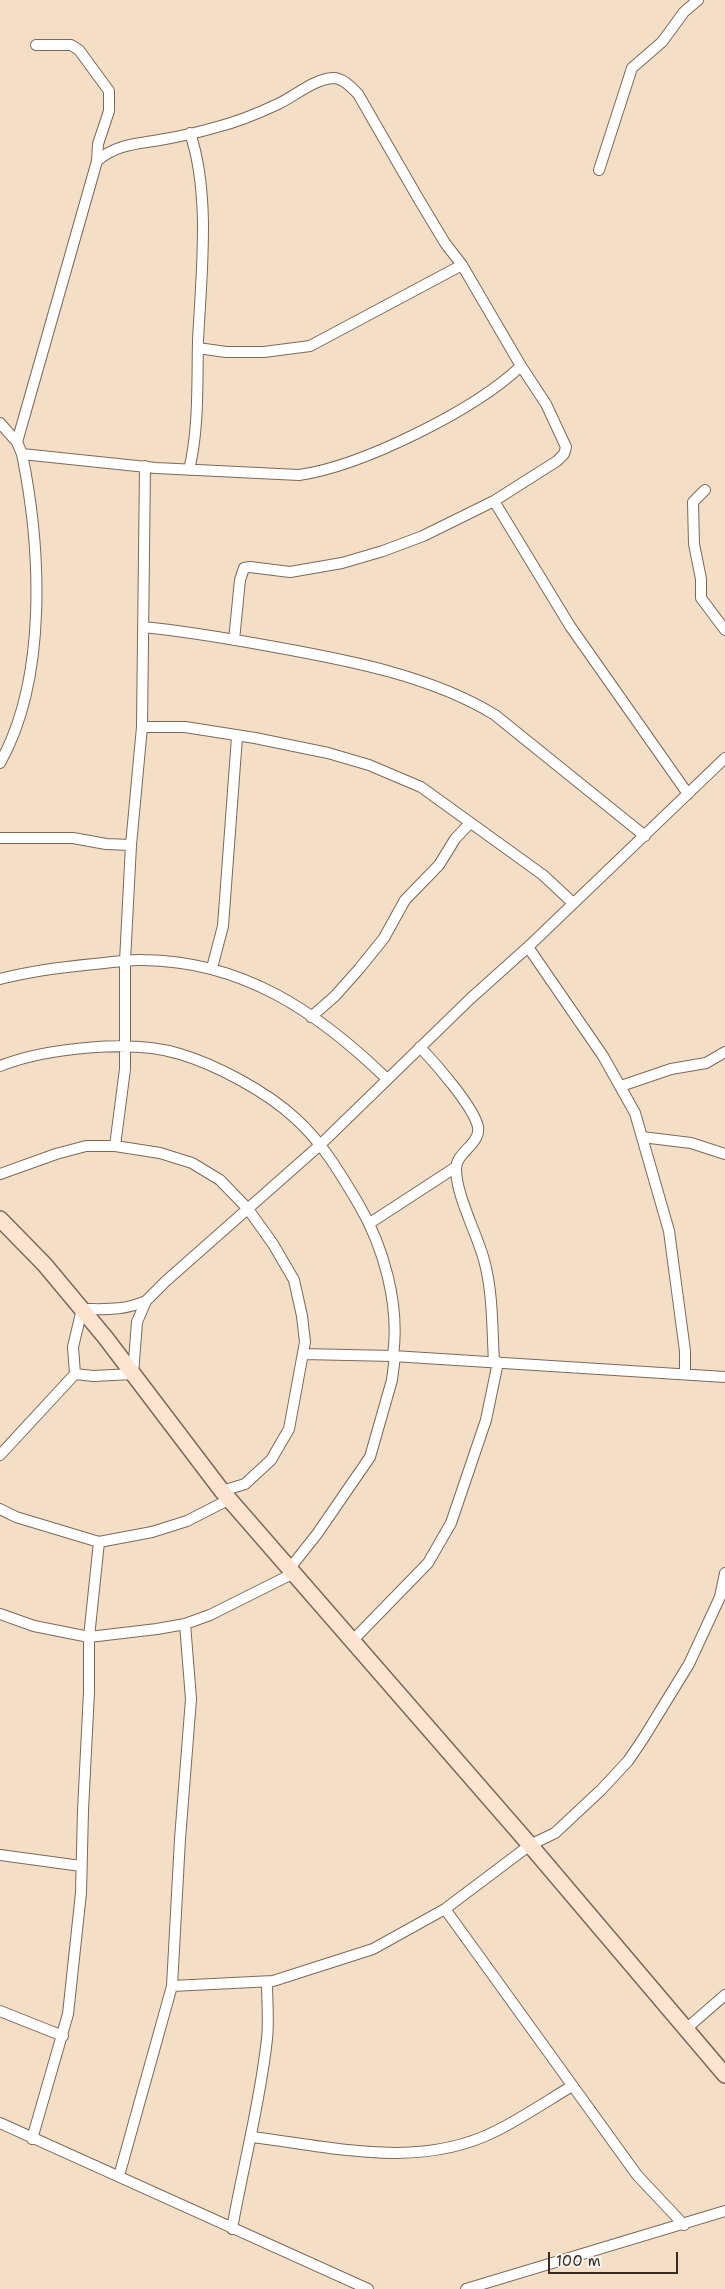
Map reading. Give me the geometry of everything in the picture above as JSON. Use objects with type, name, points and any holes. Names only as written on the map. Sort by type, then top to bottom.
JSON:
[{"type":"street","points":[[599,170],[632,68],[662,42],[684,12],[698,0]]},
{"type":"street","points":[[18,442],[97,162],[98,144],[109,110],[109,91],[79,50],[71,45],[36,45]]},
{"type":"street","points":[[97,162],[111,151],[126,145],[217,127],[277,104],[320,81],[340,79],[358,94],[445,243],[462,265],[521,366],[546,404],[566,447],[564,454],[557,461],[494,501],[423,536],[383,551],[342,563],[290,572],[250,567],[244,568],[240,580],[234,640]]},
{"type":"street","points":[[189,470],[194,450],[202,191],[197,152],[190,133]]},
{"type":"street","points":[[198,348],[226,352],[264,352],[310,346],[462,265]]},
{"type":"street","points":[[22,454],[189,470],[299,475],[312,473],[373,452],[436,423],[499,386],[521,366]]},
{"type":"street","points":[[0,423],[18,442],[22,454],[33,532],[37,588],[36,618],[25,696],[16,727],[0,763]]},
{"type":"street","points":[[115,1146],[125,1070],[125,961],[131,845],[139,743],[142,727],[145,466]]},
{"type":"street","points":[[705,490],[693,502],[694,544],[701,579],[702,598],[725,630]]},
{"type":"street","points":[[494,501],[570,626],[688,794]]},
{"type":"street","points":[[143,627],[196,632],[348,660],[381,669],[475,703],[496,715],[645,836]]},
{"type":"street","points":[[142,727],[185,727],[237,737],[255,738],[328,753],[369,765],[421,787],[543,875],[573,903]]},
{"type":"street","points":[[212,968],[223,926],[237,737]]},
{"type":"street","points":[[133,1374],[137,1322],[146,1302],[202,1247],[320,1145],[386,1079],[528,947],[725,758]]},
{"type":"street","points":[[311,1017],[335,996],[359,969],[384,938],[405,900],[439,865],[455,839],[470,823]]},
{"type":"street","points":[[0,838],[73,838],[106,844],[131,845]]},
{"type":"street","points":[[528,947],[570,1006],[621,1086],[635,1113],[669,1231],[684,1351],[685,1374]]},
{"type":"street","points":[[0,979],[47,968],[142,960],[178,962],[212,968],[254,982],[287,1000],[363,1056],[386,1079]]},
{"type":"street","points":[[0,1066],[23,1057],[65,1050],[125,1047],[151,1048],[180,1054],[231,1076],[257,1090],[295,1117],[320,1145],[341,1173],[370,1222],[380,1251],[396,1332],[392,1380],[370,1457],[292,1570],[240,1602],[185,1624],[157,1629],[89,1637],[34,1626],[0,1614]]},
{"type":"street","points":[[353,1640],[428,1563],[451,1523],[486,1420],[496,1362],[491,1305],[484,1260],[458,1183],[456,1168],[462,1155],[477,1136],[478,1127],[474,1116],[420,1047]]},
{"type":"street","points":[[621,1086],[671,1070],[706,1063],[725,1052]]},
{"type":"street","points":[[642,1137],[691,1143],[725,1154]]},
{"type":"street","points":[[0,1174],[56,1154],[86,1146],[115,1146],[160,1153],[192,1163],[220,1180],[248,1209],[274,1244],[294,1280],[302,1316],[305,1342],[289,1429],[271,1460],[245,1484],[186,1521],[152,1532],[99,1542],[16,1518],[0,1509]]},
{"type":"street","points":[[370,1222],[456,1168]]},
{"type":"street","points":[[0,1218],[46,1265],[82,1309],[226,1495],[530,1845],[725,2075]]},
{"type":"street","points":[[82,1309],[117,1310],[146,1302]]},
{"type":"street","points":[[0,1455],[75,1374],[73,1347],[82,1309]]},
{"type":"street","points":[[303,1354],[394,1356],[725,1377]]},
{"type":"street","points":[[75,1374],[93,1376],[133,1374]]},
{"type":"street","points":[[32,2139],[68,2014],[81,1894],[89,1692],[89,1637],[99,1542]]},
{"type":"street","points":[[172,1986],[267,1982],[373,1949],[445,1909],[530,1845],[555,1833],[601,1790],[628,1761],[689,1664],[720,1597],[725,1573]]},
{"type":"street","points":[[118,2176],[172,1986],[180,1840],[191,1699],[185,1624]]},
{"type":"street","points":[[0,1855],[81,1866]]},
{"type":"street","points":[[445,1909],[638,2175],[684,2225]]},
{"type":"street","points":[[232,2229],[252,2137],[268,2037],[267,1982]]},
{"type":"street","points":[[686,2028],[725,1995]]},
{"type":"street","points":[[0,2011],[63,2036]]},
{"type":"street","points":[[252,2137],[385,2154],[421,2153],[448,2149],[496,2132],[572,2086]]},
{"type":"street","points":[[0,2123],[368,2289]]},
{"type":"street","points":[[466,2289],[684,2225],[725,2211]]}]
